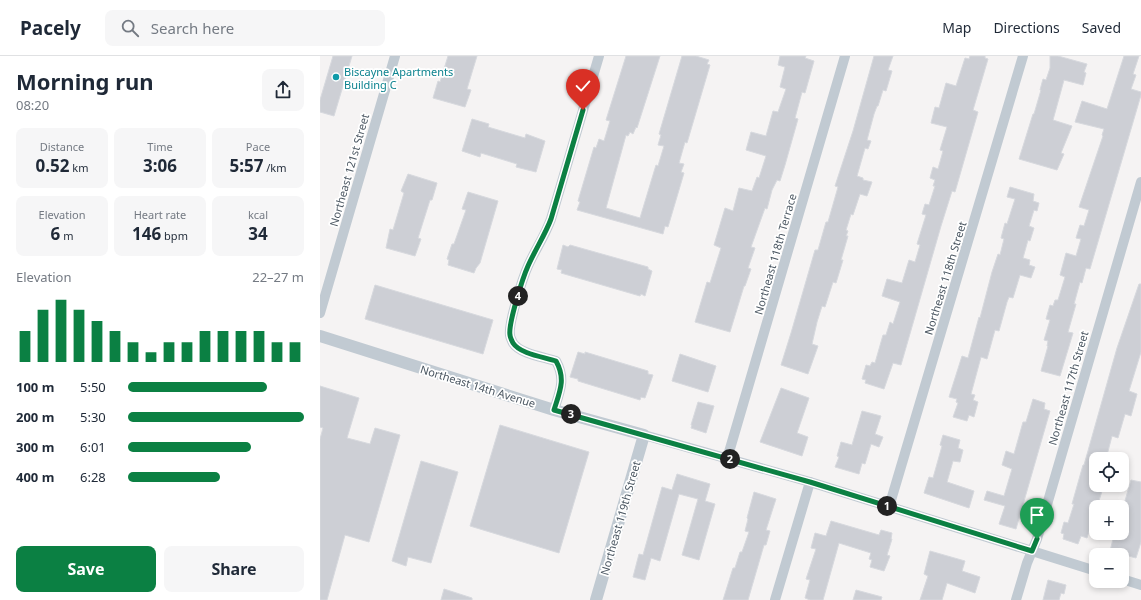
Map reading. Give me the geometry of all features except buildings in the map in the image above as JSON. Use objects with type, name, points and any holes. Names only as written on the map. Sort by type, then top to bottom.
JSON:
[{"type":"street","name":"Northeast 121st Street","points":[[320,313],[395,56]]},
{"type":"street","points":[[554,410],[561,386],[562,377],[560,368],[556,361],[518,348],[514,344],[510,335],[510,323],[528,266],[547,231],[551,219],[599,56]]},
{"type":"street","name":"Northeast 118th Terrace","points":[[727,459],[844,56]]},
{"type":"street","name":"Northeast 118th Street","points":[[889,507],[1024,56]]},
{"type":"street","name":"Northeast 117th Street","points":[[1016,600],[1039,531],[1141,182]]},
{"type":"street","name":"Northeast 14th Avenue","points":[[320,336],[554,410],[810,482],[1089,569]]},
{"type":"street","name":"Northeast 119th Street","points":[[596,600],[644,435]]},
{"type":"street","points":[[775,600],[810,482]]},
{"type":"street","points":[[1129,581],[1141,585]]},
{"type":"place","name":"Biscayne Apartments Building C","points":[[336,77]]},
{"type":"route","points":[[583,110],[547,231],[528,266],[510,323],[510,335],[514,344],[518,348],[556,361],[560,368],[562,377],[561,386],[554,410],[810,482],[1032,551],[1037,539]]}]
